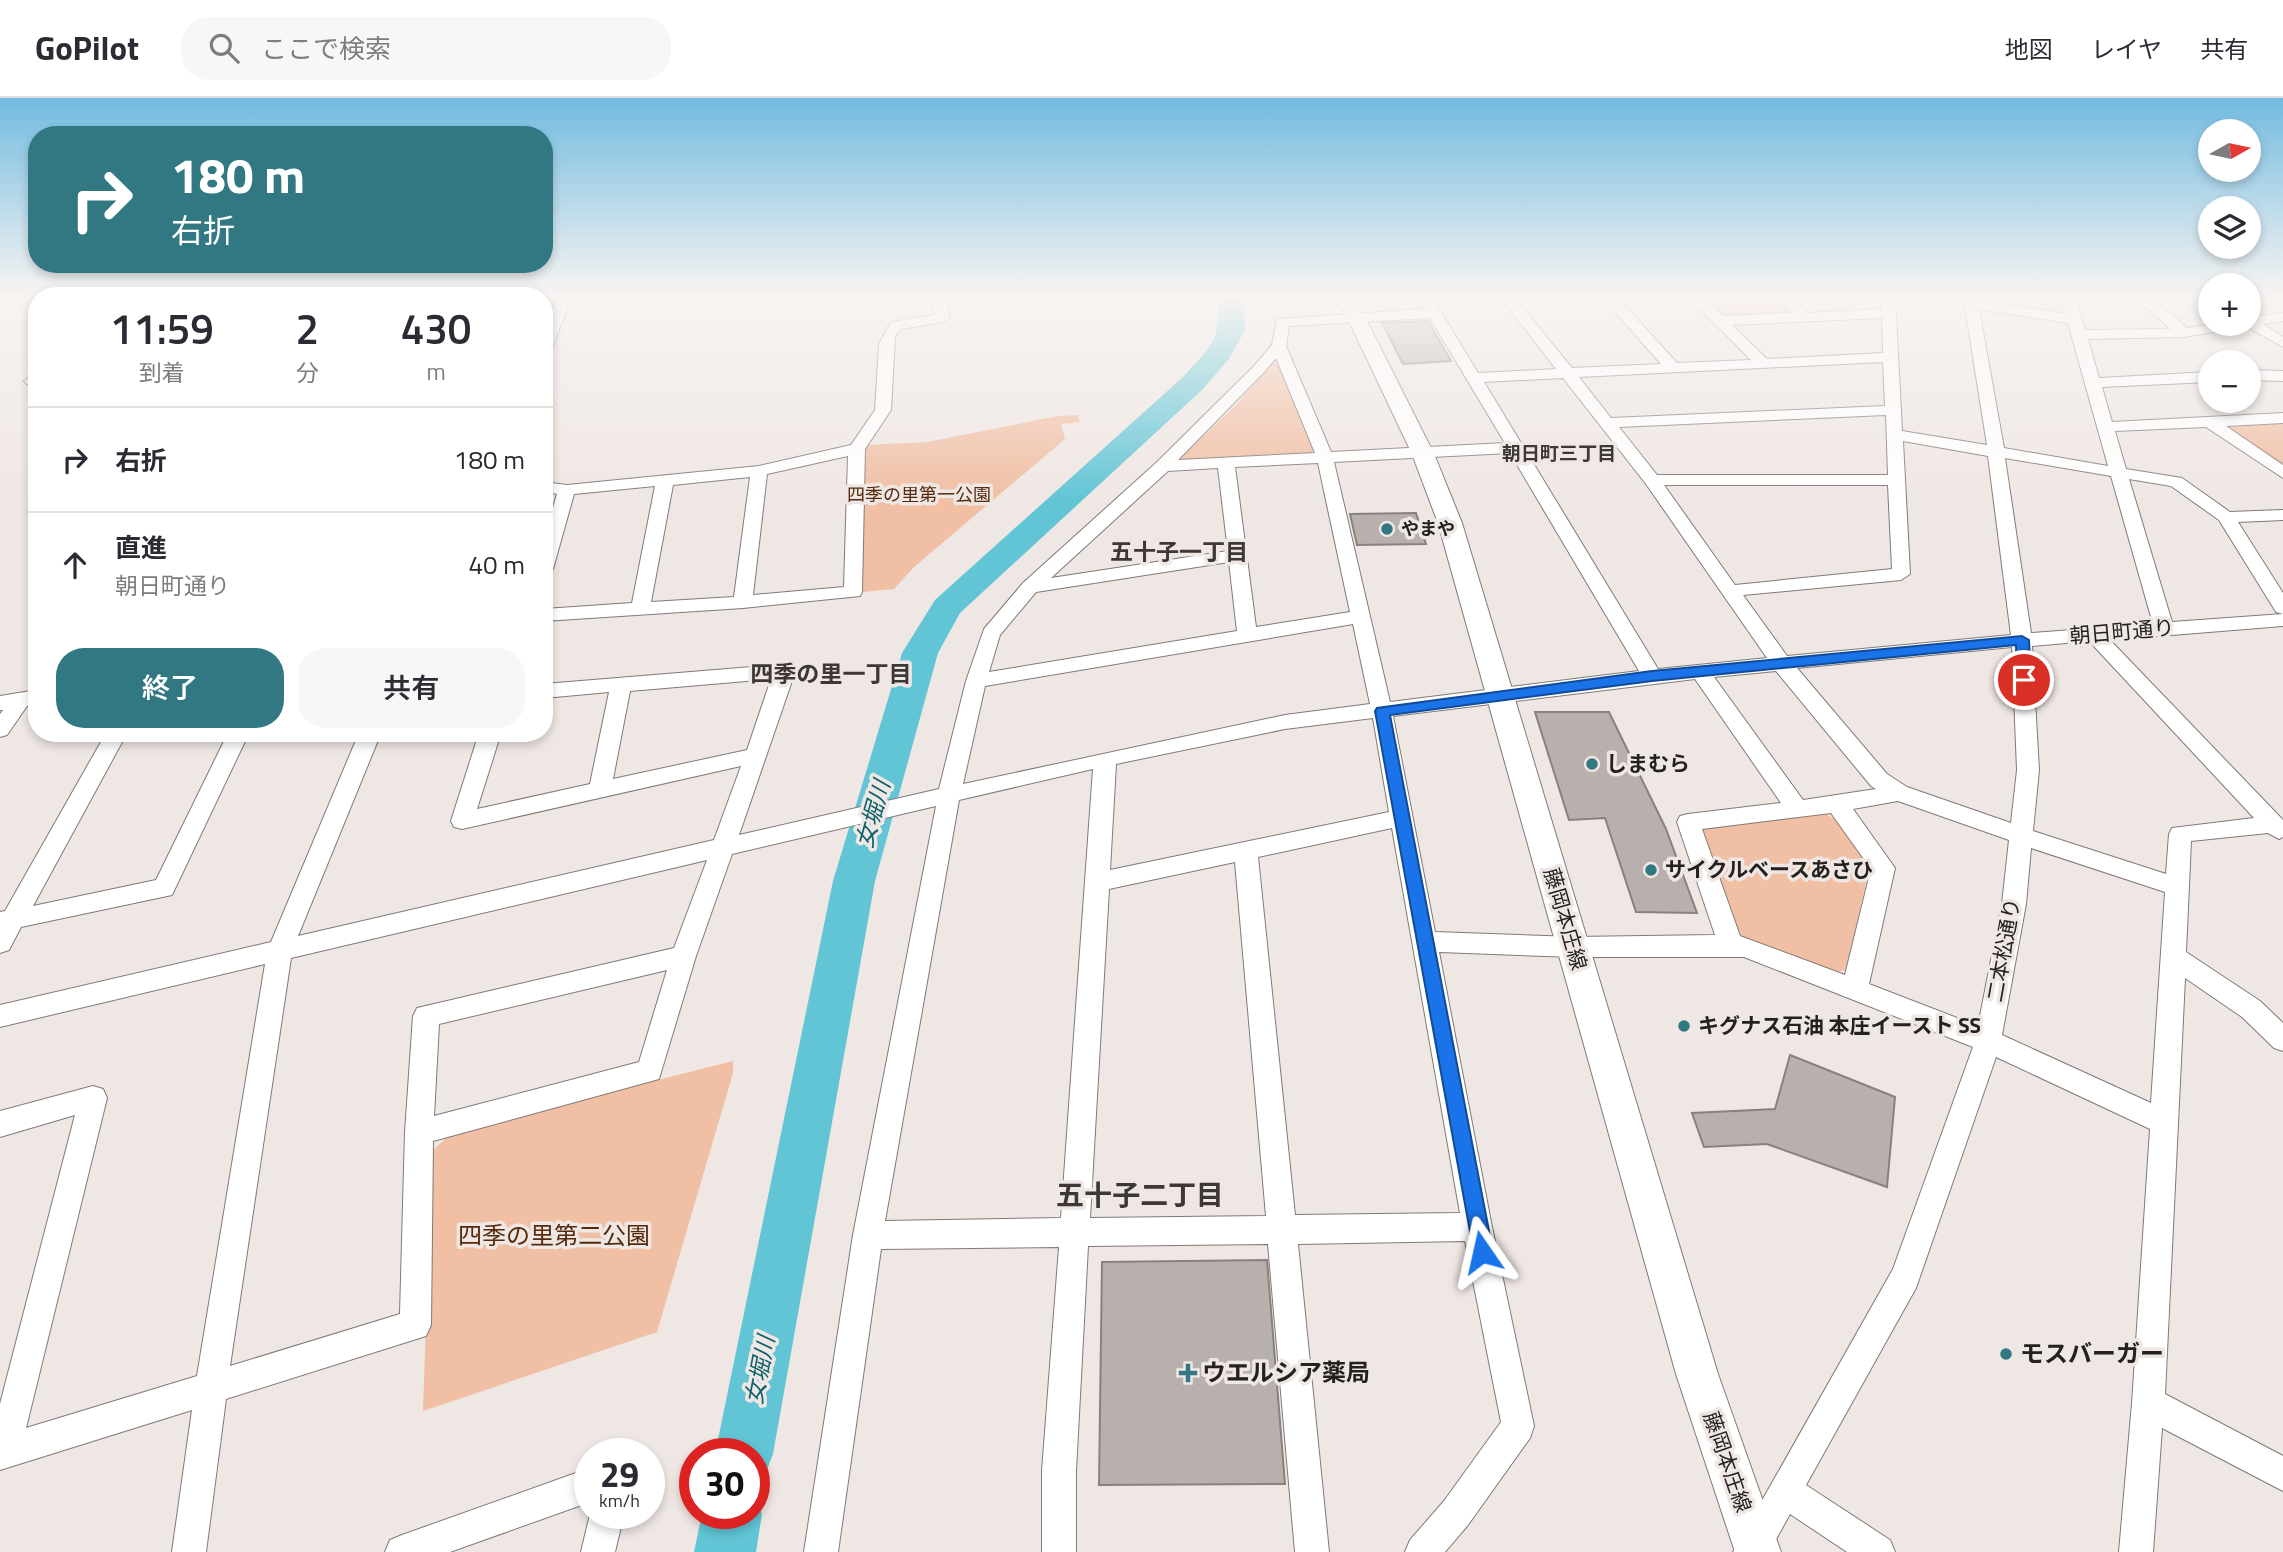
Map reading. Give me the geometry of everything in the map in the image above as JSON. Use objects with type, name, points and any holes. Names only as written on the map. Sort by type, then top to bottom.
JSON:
[{"type":"main road","name":"藤岡本庄線","points":[[1379,365],[1423,454],[1450,523],[1697,1374],[1755,1550]]},
{"type":"street","points":[[553,614],[853,592],[861,441],[883,410],[886,365]]},
{"type":"street","points":[[821,1552],[868,1235],[944,797],[991,633],[1030,587],[1208,423],[1262,365]]},
{"type":"street","points":[[1287,365],[1325,458],[1382,711],[1477,1227],[1518,1426],[1456,1513],[1422,1552]]},
{"type":"street","points":[[1465,365],[1652,676]]},
{"type":"street","points":[[1560,365],[1653,481],[1781,663],[1879,780],[1899,793],[2021,837],[2177,887]]},
{"type":"street","points":[[1473,378],[1721,365]]},
{"type":"street","points":[[1730,591],[1901,574],[1891,365]]},
{"type":"street","name":"二本松通り","points":[[1755,1550],[1905,1277],[1988,1041],[2014,904],[2028,770],[2022,640],[1982,365]]},
{"type":"street","points":[[2088,365],[2164,629]]},
{"type":"street","points":[[2261,375],[2283,376]]},
{"type":"street","points":[[2094,383],[2198,378]]},
{"type":"street","points":[[2261,380],[2283,394]]},
{"type":"street","points":[[1605,423],[1894,410]]},
{"type":"street","points":[[2106,427],[2283,418]]},
{"type":"street","points":[[2210,422],[2283,473]]},
{"type":"street","points":[[1895,435],[2176,482],[2226,517],[2283,608]]},
{"type":"street","points":[[553,488],[567,490],[759,471],[861,441]]},
{"type":"street","points":[[1163,466],[1513,448]]},
{"type":"street","points":[[1226,463],[1247,635]]},
{"type":"street","points":[[743,602],[759,471]]},
{"type":"street","points":[[1653,481],[1895,480]]},
{"type":"street","points":[[640,608],[665,481]]},
{"type":"street","points":[[553,538],[567,490]]},
{"type":"street","points":[[2226,517],[2283,515]]},
{"type":"street","points":[[1030,587],[1237,555]]},
{"type":"street","points":[[976,681],[1360,616]]},
{"type":"street","name":"朝日町通り","points":[[0,1016],[1105,759],[1286,722],[1700,671],[2022,640],[2283,620]]},
{"type":"street","points":[[2094,635],[2278,829]]},
{"type":"street","points":[[1700,671],[1797,809]]},
{"type":"street","points":[[419,1132],[650,1071],[684,956],[783,678],[775,672],[553,690]]},
{"type":"street","points":[[600,789],[621,685]]},
{"type":"street","points":[[0,730],[19,701]]},
{"type":"street","points":[[0,943],[6,920],[112,742]]},
{"type":"street","points":[[6,920],[164,888],[235,742]]},
{"type":"street","points":[[189,1552],[211,1389],[280,951],[366,742]]},
{"type":"street","points":[[486,742],[462,821],[753,756]]},
{"type":"street","points":[[1059,1552],[1059,1471],[1105,759]]},
{"type":"street","points":[[1731,944],[1688,822],[1837,804],[1899,793]]},
{"type":"street","points":[[1837,804],[1883,868],[1855,988]]},
{"type":"street","points":[[1097,882],[1402,818]]},
{"type":"street","points":[[2136,1552],[2148,1403],[2180,834],[2278,829]]},
{"type":"street","points":[[1246,851],[1284,1231],[1312,1552]]},
{"type":"street","points":[[1424,942],[1574,947],[1731,944],[1746,947],[1988,1041],[2164,1122]]},
{"type":"street","points":[[2,1453],[415,1325],[419,1132],[426,1016],[684,956]]},
{"type":"street","points":[[2173,957],[2251,1009],[2283,1040]]},
{"type":"street","points":[[0,1124],[93,1098],[2,1453]]},
{"type":"street","points":[[868,1235],[1477,1227]]},
{"type":"street","points":[[2148,1403],[2283,1474]]},
{"type":"street","points":[[402,1552],[574,1491]]},
{"type":"street","points":[[1786,1491],[1878,1552]]},
{"type":"street","points":[[598,1552],[603,1529]]},
{"type":"green space","points":[[1270,365],[1281,365],[1316,449],[1311,453],[1189,462],[1180,458],[1235,406]]},
{"type":"green space","name":"四季の里第一公園","points":[[1078,415],[1080,422],[1061,424],[1065,439],[914,567],[894,589],[862,592],[866,445],[927,442],[1058,416]]},
{"type":"green space","points":[[2283,422],[2283,468],[2224,426]]},
{"type":"green space","points":[[1822,812],[1835,819],[1870,865],[1846,970],[1835,972],[1746,941],[1734,925],[1699,835],[1702,827]]},
{"type":"green space","name":"四季の里第二公園","points":[[733,1061],[733,1073],[657,1332],[423,1411],[432,1151],[453,1132]]},
{"type":"building","name":"やまや","points":[[1416,513],[1426,544],[1357,545],[1350,514]]},
{"type":"building","name":"しまむら","points":[[1535,712],[1609,712],[1666,829],[1697,913],[1636,912],[1605,818],[1569,820]]},
{"type":"building","points":[[1790,1055],[1895,1097],[1887,1187],[1767,1144],[1704,1147],[1692,1113],[1775,1109]]},
{"type":"building","name":"ウエルシア薬局","points":[[1267,1260],[1285,1484],[1099,1485],[1102,1262]]},
{"type":"waterway","name":"女堀川","points":[[747,1438],[854,881],[920,653],[947,607],[1193,383],[1209,365]]},
{"type":"waterway","name":"女堀川","points":[[725,1552],[729,1529]]},
{"type":"place","name":"やまや","points":[[1387,529]]},
{"type":"place","name":"しまむら","points":[[1592,764]]},
{"type":"place","name":"サイクルベースあさひ","points":[[1651,870]]},
{"type":"place","name":"キグナス石油 本庄イースト SS","points":[[1684,1026]]},
{"type":"place","name":"モスバーガー","points":[[2006,1354]]},
{"type":"place","name":"ウエルシア薬局","points":[[1188,1373]]},
{"type":"district","name":"朝日町三丁目","points":[[1559,453]]},
{"type":"district","name":"五十子一丁目","points":[[1179,552]]},
{"type":"district","name":"四季の里一丁目","points":[[831,674]]},
{"type":"district","name":"五十子二丁目","points":[[1140,1195]]},
{"type":"route","points":[[1482,1252],[1382,711],[1652,676],[2022,640],[2024,680]]}]
